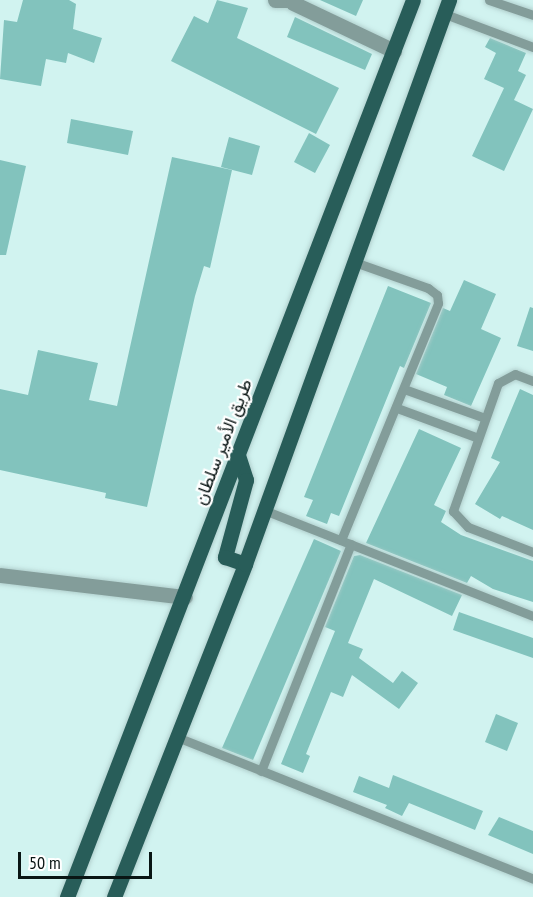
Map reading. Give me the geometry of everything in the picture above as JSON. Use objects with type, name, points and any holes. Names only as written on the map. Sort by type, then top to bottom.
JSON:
[{"type":"main road","name":"طريق الأمير سلطان","points":[[67,897],[185,597],[413,0]]},
{"type":"main road","points":[[114,897],[245,564],[447,7]]},
{"type":"main road","points":[[238,454],[246,480],[225,557],[245,564]]},
{"type":"street","points":[[275,0],[294,1],[394,51]]},
{"type":"street","points":[[0,575],[185,597]]},
{"type":"lane","points":[[492,1],[533,15]]},
{"type":"lane","points":[[447,7],[533,47]]},
{"type":"lane","points":[[341,540],[433,318],[437,295],[428,288],[354,262]]},
{"type":"lane","points":[[533,381],[515,374],[506,375],[498,383],[453,511],[468,527],[533,552]]},
{"type":"lane","points":[[404,389],[485,418]]},
{"type":"lane","points":[[396,408],[478,438]]},
{"type":"lane","points":[[264,510],[533,616]]},
{"type":"lane","points":[[261,771],[351,544]]},
{"type":"lane","points":[[177,737],[533,879]]},
{"type":"building","points":[[23,0],[69,0],[76,4],[73,29],[102,38],[94,63],[68,53],[66,63],[46,59],[41,86],[0,79],[4,20],[17,22]]},
{"type":"building","points":[[217,0],[248,8],[237,38],[339,88],[316,134],[171,61],[194,16],[208,23]]},
{"type":"building","points":[[320,0],[363,0],[356,16]]},
{"type":"building","points":[[295,17],[372,54],[365,70],[287,37]]},
{"type":"building","points":[[490,38],[526,53],[518,71],[526,75],[514,100],[533,109],[504,171],[472,156],[504,88],[484,79],[496,53],[485,47]]},
{"type":"building","points":[[71,119],[133,131],[128,155],[67,143]]},
{"type":"building","points":[[309,133],[330,145],[315,173],[294,162]]},
{"type":"building","points":[[229,137],[260,146],[252,175],[221,167]]},
{"type":"building","points":[[172,157],[232,170],[210,268],[204,266],[195,296],[147,507],[105,498],[106,493],[0,470],[0,389],[28,395],[38,350],[98,363],[89,400],[117,406]]},
{"type":"building","points":[[0,160],[26,166],[6,255],[0,255]]},
{"type":"building","points":[[464,280],[496,294],[481,329],[501,338],[471,406],[444,395],[447,387],[416,374],[443,308],[450,311]]},
{"type":"building","points":[[388,286],[431,303],[404,368],[400,366],[339,516],[331,513],[327,524],[306,516],[313,500],[304,497]]},
{"type":"building","points":[[530,307],[533,308],[533,351],[517,346]]},
{"type":"building","points":[[520,389],[533,395],[533,530],[502,516],[500,519],[475,504],[500,462],[491,458]]},
{"type":"building","points":[[419,429],[461,448],[434,505],[446,511],[441,522],[461,535],[533,561],[533,602],[493,589],[471,576],[467,583],[366,543]]},
{"type":"building","points":[[314,539],[341,551],[253,760],[222,748]]},
{"type":"building","points":[[360,555],[462,595],[452,616],[374,579],[348,643],[363,649],[359,658],[393,683],[402,671],[418,683],[399,709],[352,675],[343,697],[331,692],[306,754],[310,756],[303,773],[281,764],[335,631],[325,627],[354,556]]},
{"type":"building","points":[[459,612],[533,638],[533,658],[453,630]]},
{"type":"building","points":[[496,714],[518,723],[507,751],[485,742]]},
{"type":"building","points":[[393,775],[483,811],[475,830],[409,803],[402,816],[385,808],[387,805],[353,792],[359,776],[389,788]]},
{"type":"building","points":[[499,817],[533,831],[533,854],[488,835]]}]
